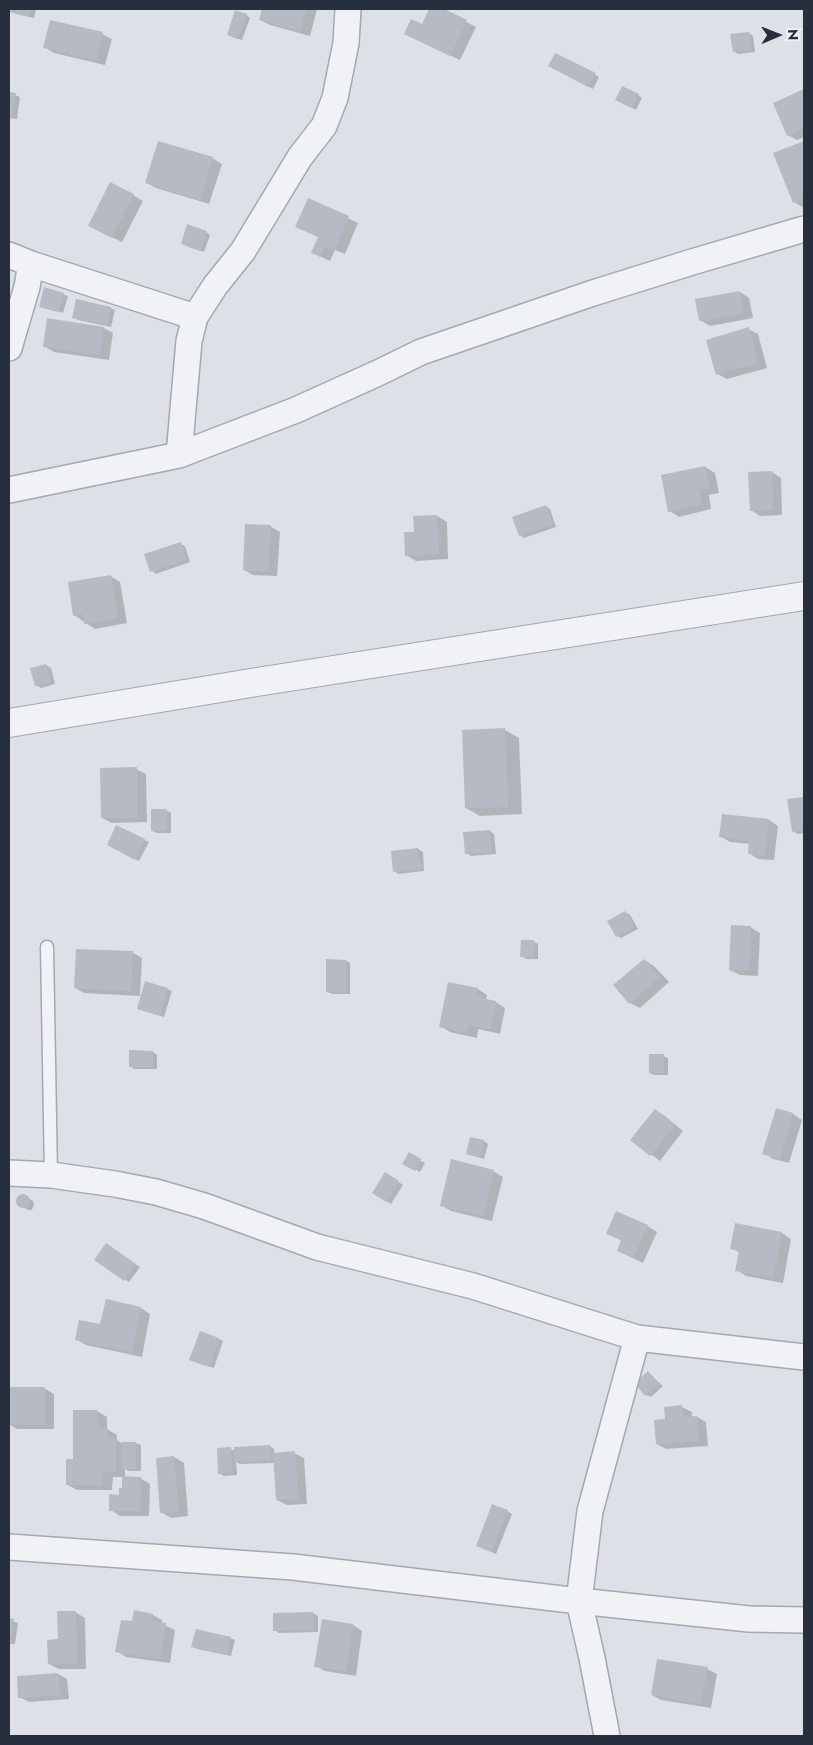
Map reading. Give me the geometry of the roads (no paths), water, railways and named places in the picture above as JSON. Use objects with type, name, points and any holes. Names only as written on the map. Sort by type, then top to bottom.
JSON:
[{"type":"street","points":[[179,456],[189,341],[195,317],[243,251],[300,157],[324,126],[335,98],[346,43],[348,9]]},
{"type":"street","points":[[9,490],[179,456],[296,410],[421,352],[593,293],[804,229]]},
{"type":"street","points":[[20,260],[195,317]]},
{"type":"street","points":[[9,348],[27,287],[20,260]]},
{"type":"street","points":[[9,723],[804,596]]},
{"type":"street","points":[[9,1173],[51,1175],[156,1192],[204,1206],[317,1247],[473,1286],[637,1338],[804,1357]]},
{"type":"street","points":[[607,1736],[592,1658],[578,1601],[590,1511],[637,1338]]},
{"type":"street","points":[[9,1547],[293,1567],[749,1619],[804,1620]]},
{"type":"lane","points":[[47,948],[51,1175]]}]
